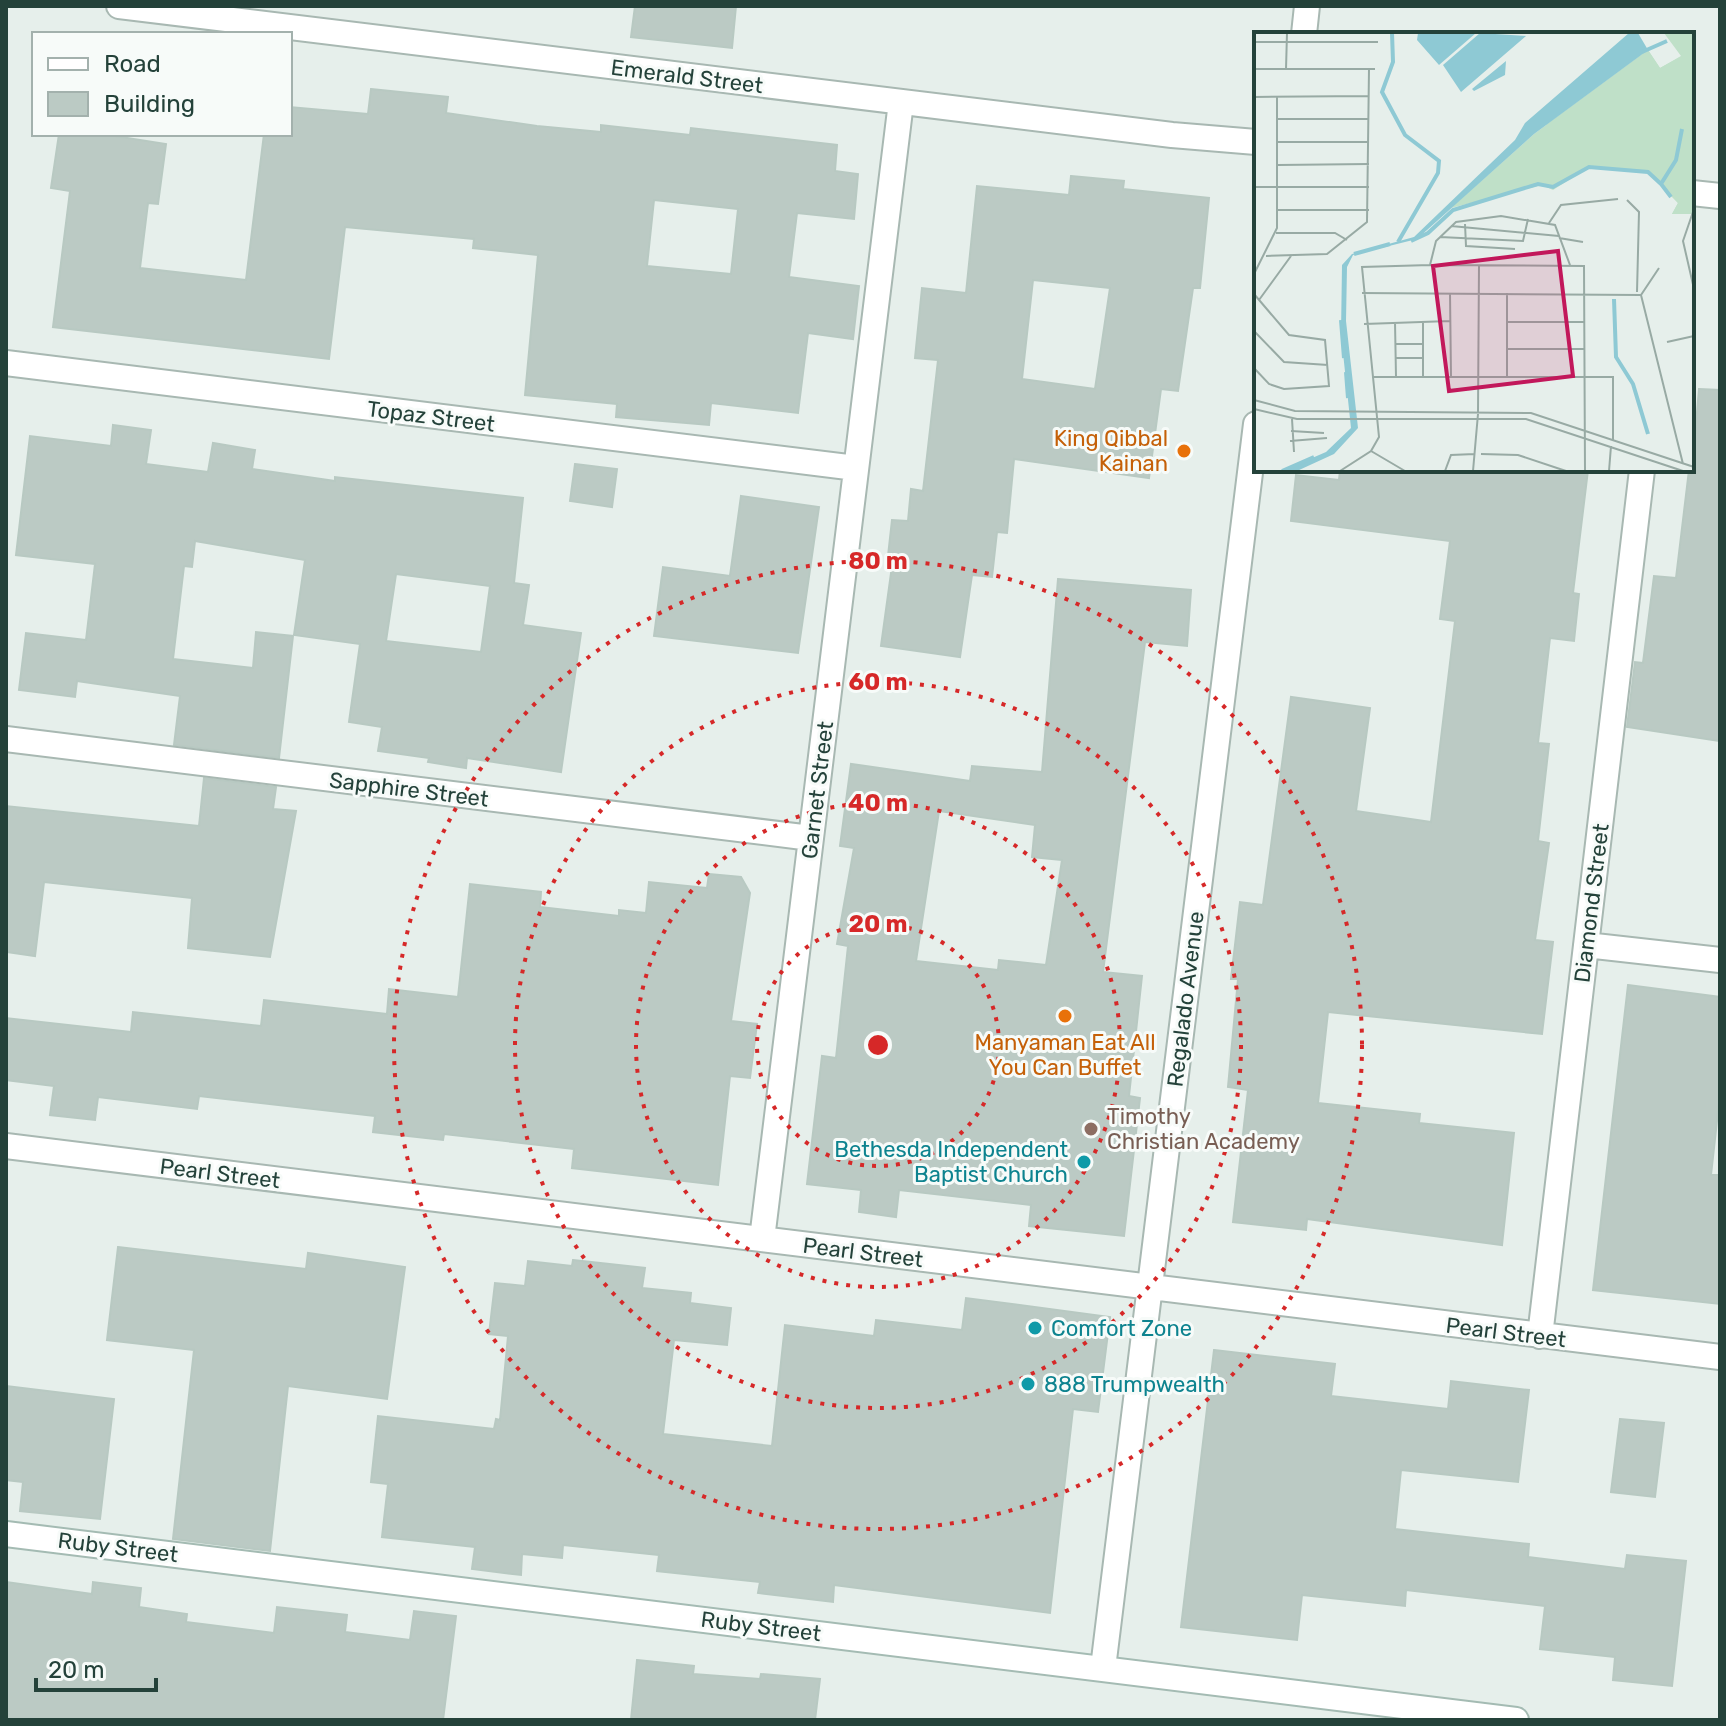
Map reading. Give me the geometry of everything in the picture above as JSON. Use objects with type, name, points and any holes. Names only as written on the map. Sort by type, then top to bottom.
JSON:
[{"type":"street","name":"Emerald Street","points":[[119,6],[1172,135],[1254,142]]},
{"type":"street","points":[[1304,32],[1307,6]]},
{"type":"street","name":"Garnet Street","points":[[762,1239],[901,102]]},
{"type":"street","points":[[1694,193],[1720,196]]},
{"type":"street","name":"Topaz Street","points":[[6,363],[856,468]]},
{"type":"street","name":"Regalado Avenue","points":[[1103,1668],[1254,440]]},
{"type":"street","name":"Diamond Street","points":[[1540,1336],[1642,472]]},
{"type":"street","name":"Sapphire Street","points":[[6,739],[811,838]]},
{"type":"street","points":[[1586,945],[1720,960]]},
{"type":"street","name":"Pearl Street","points":[[6,1146],[1720,1357]]},
{"type":"street","name":"Ruby Street","points":[[6,1534],[1516,1720]]},
{"type":"building","points":[[635,6],[736,6],[732,48],[631,37]]},
{"type":"building","points":[[371,89],[448,97],[446,113],[537,126],[601,132],[601,125],[690,135],[691,128],[837,145],[835,171],[858,174],[854,219],[797,213],[789,277],[859,286],[853,339],[808,333],[798,413],[711,403],[709,425],[616,417],[617,404],[525,395],[538,255],[473,248],[474,239],[345,227],[329,359],[53,327],[70,191],[51,188],[59,136],[115,136],[166,144],[158,204],[148,203],[140,268],[246,280],[264,136],[292,136],[292,107],[368,114]],"holes":[[[654,200],[738,209],[731,274],[647,266]]]},
{"type":"building","points":[[1071,176],[1124,181],[1123,189],[1209,198],[1200,288],[1193,288],[1178,391],[1161,389],[1149,478],[1014,459],[1007,533],[997,532],[992,577],[972,575],[960,657],[881,646],[892,566],[887,565],[892,520],[908,521],[911,489],[923,491],[938,360],[915,358],[922,288],[966,293],[977,186],[1069,195]],"holes":[[[1033,280],[1110,288],[1095,389],[1022,379]]]},
{"type":"building","points":[[1699,389],[1720,390],[1720,741],[1627,727],[1635,662],[1643,663],[1654,576],[1676,578],[1689,472],[1694,472]]},
{"type":"building","points":[[113,425],[151,430],[146,464],[208,472],[213,443],[255,450],[252,469],[335,481],[335,477],[523,498],[514,583],[529,585],[523,625],[581,633],[561,772],[467,758],[466,768],[428,762],[429,758],[378,751],[382,727],[349,722],[360,644],[294,635],[305,560],[195,541],[192,567],[184,566],[173,659],[253,668],[256,632],[293,636],[279,758],[174,745],[180,696],[77,681],[75,697],[19,690],[26,633],[86,640],[95,564],[16,555],[30,436],[111,446]],"holes":[[[396,574],[490,586],[481,652],[386,641]]]},
{"type":"building","points":[[575,464],[617,469],[612,507],[570,501]]},
{"type":"building","points":[[1340,472],[1588,472],[1573,593],[1579,594],[1574,641],[1550,638],[1538,743],[1549,744],[1538,841],[1549,843],[1535,940],[1553,942],[1542,1034],[1328,1012],[1318,1103],[1420,1114],[1419,1123],[1514,1133],[1502,1245],[1307,1219],[1306,1230],[1233,1222],[1248,1090],[1228,1087],[1238,979],[1231,979],[1240,902],[1263,905],[1291,697],[1370,708],[1356,811],[1431,822],[1455,621],[1440,619],[1450,541],[1291,521],[1296,475],[1339,480]]},
{"type":"building","points":[[741,496],[819,507],[798,653],[654,636],[663,567],[730,576]]},
{"type":"building","points":[[1058,579],[1191,590],[1187,646],[1145,642],[1103,972],[1142,976],[1129,1096],[1140,1098],[1124,1236],[1029,1226],[1031,1205],[899,1190],[896,1217],[859,1212],[861,1190],[807,1184],[822,1056],[836,1058],[848,946],[837,944],[854,848],[840,846],[851,764],[970,781],[972,766],[1042,772]],"holes":[[[939,811],[1035,825],[1032,857],[1062,860],[1046,965],[999,960],[998,970],[916,961]]]},
{"type":"building","points":[[204,778],[276,787],[273,809],[296,811],[270,957],[188,948],[192,898],[44,882],[35,956],[6,952],[6,806],[199,826]]},
{"type":"building","points":[[709,874],[741,877],[750,893],[731,1021],[757,1024],[750,1078],[730,1076],[718,1185],[572,1168],[574,1149],[444,1134],[443,1140],[373,1132],[375,1116],[199,1096],[197,1109],[98,1097],[95,1120],[50,1115],[54,1086],[6,1080],[6,1018],[131,1032],[133,1012],[261,1026],[264,1000],[387,1014],[389,989],[458,997],[470,884],[541,892],[540,907],[619,916],[619,910],[646,913],[649,882],[707,888]]},
{"type":"building","points":[[1628,985],[1720,997],[1720,1094],[1711,1175],[1720,1175],[1720,1304],[1593,1290]]},
{"type":"building","points":[[118,1247],[306,1269],[308,1253],[405,1267],[387,1399],[288,1386],[270,1551],[173,1539],[194,1350],[107,1340]]},
{"type":"building","points":[[573,1260],[645,1268],[642,1288],[691,1293],[690,1303],[731,1308],[727,1345],[674,1340],[663,1434],[772,1446],[785,1325],[874,1336],[876,1320],[962,1330],[966,1298],[1110,1317],[1098,1412],[1073,1409],[1050,1613],[834,1585],[833,1602],[758,1593],[760,1582],[657,1571],[659,1555],[563,1545],[562,1558],[522,1554],[521,1575],[472,1569],[475,1547],[382,1537],[388,1484],[371,1482],[378,1416],[494,1429],[496,1419],[500,1420],[508,1336],[489,1334],[495,1283],[525,1286],[528,1261],[572,1266]]},
{"type":"building","points":[[1214,1350],[1335,1364],[1331,1396],[1448,1409],[1451,1381],[1529,1390],[1518,1482],[1401,1470],[1395,1529],[1529,1544],[1528,1557],[1625,1569],[1627,1555],[1686,1561],[1672,1686],[1613,1680],[1615,1657],[1540,1649],[1545,1606],[1406,1590],[1405,1606],[1302,1595],[1297,1640],[1181,1627]]},
{"type":"building","points":[[6,1386],[114,1399],[100,1519],[20,1511],[23,1482],[6,1480]]},
{"type":"building","points":[[1620,1419],[1664,1423],[1655,1497],[1611,1492]]},
{"type":"building","points":[[6,1582],[92,1594],[93,1582],[141,1588],[139,1607],[187,1614],[186,1622],[274,1633],[277,1607],[347,1615],[345,1632],[410,1640],[414,1611],[456,1616],[443,1720],[6,1720]]},
{"type":"building","points":[[637,1660],[694,1666],[693,1674],[760,1679],[761,1674],[820,1679],[815,1720],[631,1720]]},
{"type":"place","name":"King Qibbal Kainan","points":[[1184,451]]},
{"type":"place","name":"Manyaman Eat All You Can Buffet","points":[[1065,1016]]},
{"type":"place","name":"Timothy Christian Academy","points":[[1091,1129]]},
{"type":"place","name":"Bethesda Independent Baptist Church","points":[[1084,1162]]},
{"type":"place","name":"Comfort Zone","points":[[1035,1328]]},
{"type":"place","name":"888 Trumpwealth","points":[[1028,1384]]}]
